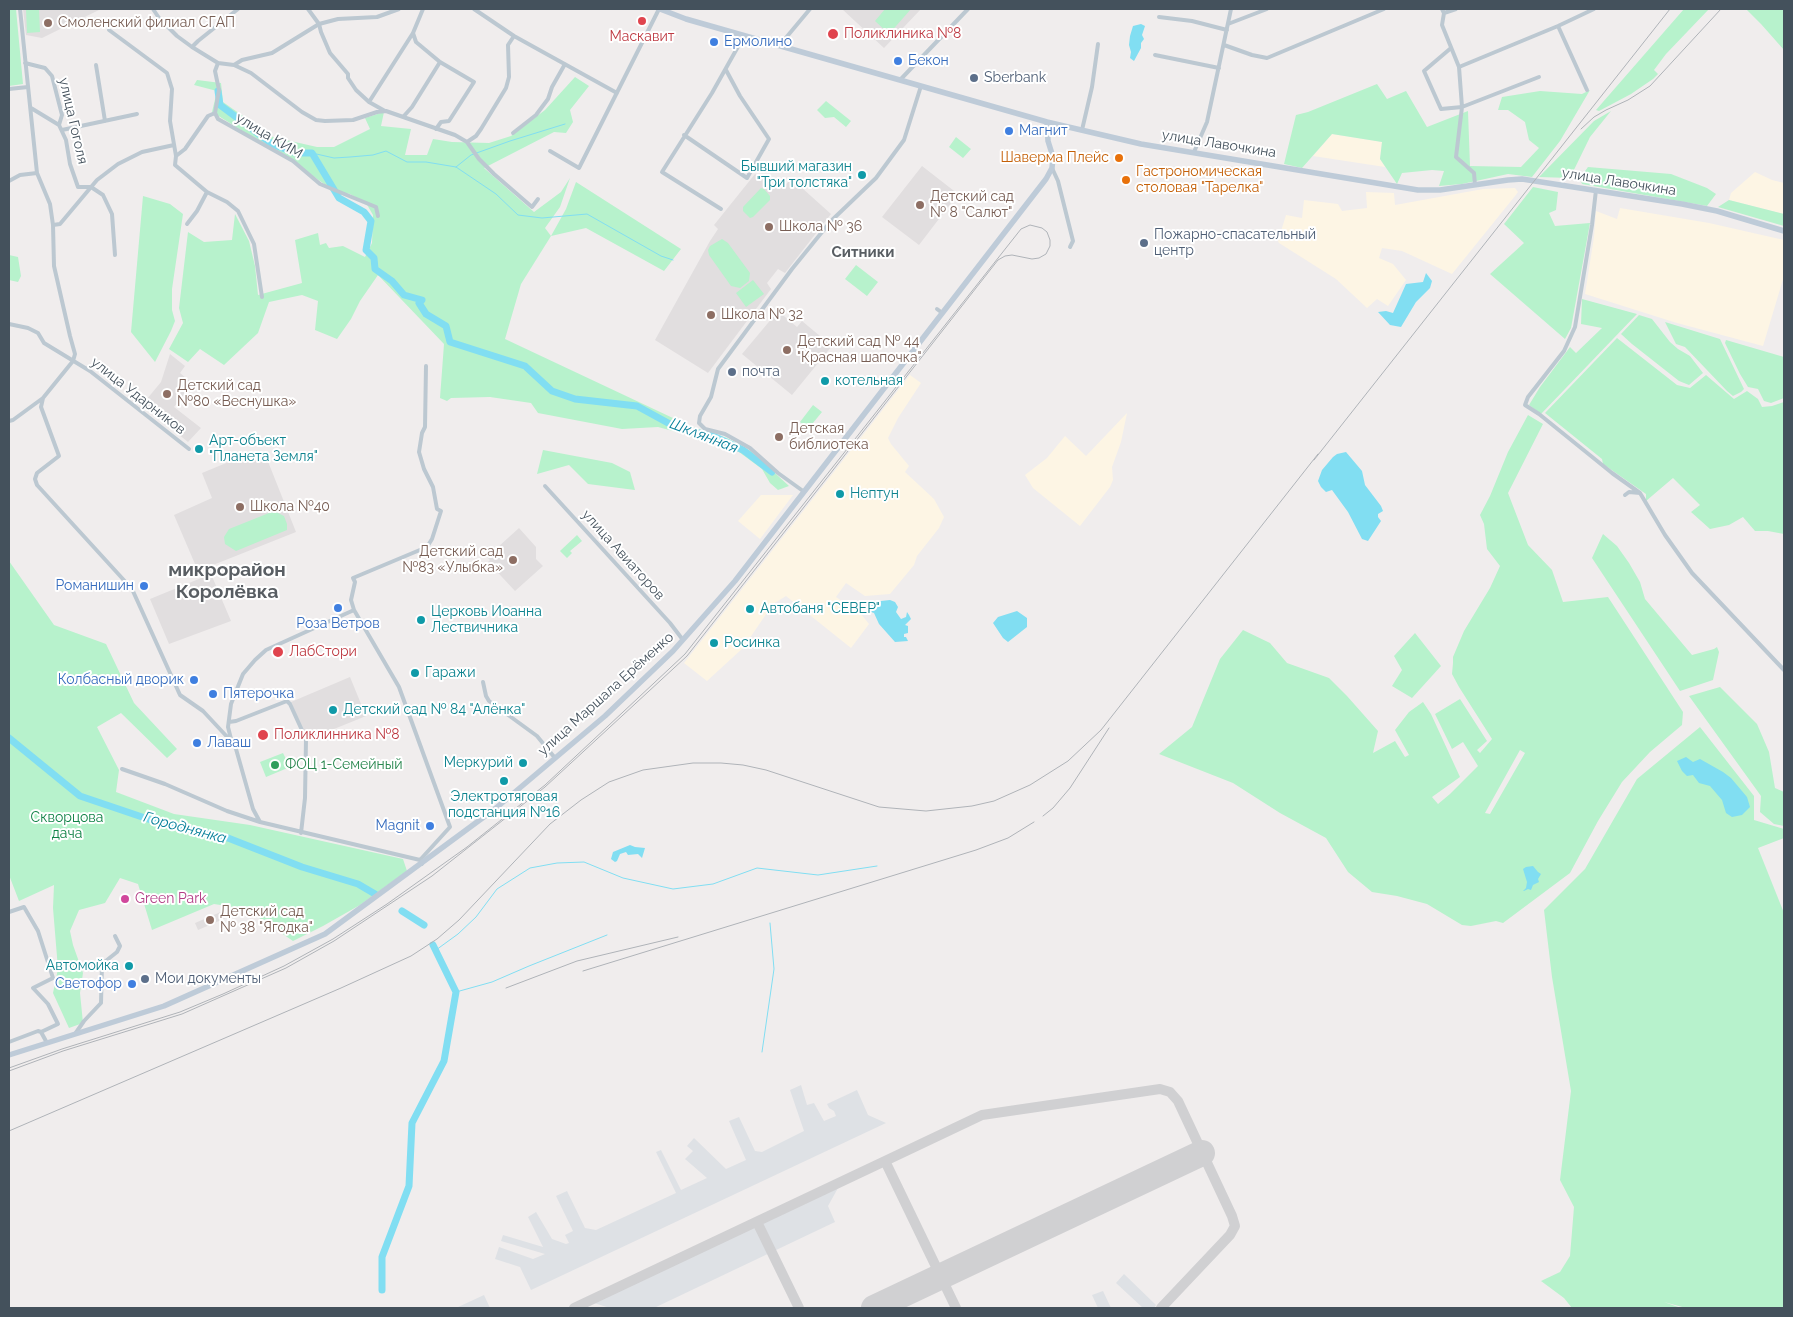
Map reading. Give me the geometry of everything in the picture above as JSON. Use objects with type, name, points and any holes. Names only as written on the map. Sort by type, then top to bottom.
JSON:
[{"type":"main road","name":"улица Лавочкина","points":[[660,9],[686,19],[744,36],[1048,122],[1141,144],[1418,190],[1440,190],[1522,179],[1717,211],[1784,231]]},
{"type":"main road","points":[[1048,122],[1048,140],[1053,158],[1052,168]]},
{"type":"main road","name":"улица Маршала Ерёменко","points":[[9,1054],[164,1006],[325,934],[496,808],[605,716],[683,640],[735,581],[939,310],[1052,168]]},
{"type":"street","name":"улица Ударников","points":[[20,9],[37,173],[50,204],[53,225],[54,266],[75,354],[73,361],[110,387],[189,449]]},
{"type":"street","points":[[153,9],[159,18],[192,48],[218,63],[234,65],[251,72],[302,112],[316,120],[353,120],[377,112],[386,112]]},
{"type":"street","points":[[192,48],[238,9]]},
{"type":"street","points":[[308,9],[319,24],[330,52],[348,74],[348,78],[356,90],[369,102],[386,112],[455,135],[467,142],[494,174],[532,207],[538,200]]},
{"type":"street","points":[[234,65],[242,60],[272,53],[319,24],[338,19],[377,17],[399,9]]},
{"type":"street","points":[[369,102],[413,33],[423,9]]},
{"type":"street","points":[[474,9],[514,36],[617,93]]},
{"type":"street","points":[[550,151],[579,168],[660,9]]},
{"type":"street","points":[[779,46],[810,9]]},
{"type":"street","points":[[900,80],[968,9]]},
{"type":"street","points":[[1194,152],[1208,122],[1231,9]]},
{"type":"street","points":[[1228,24],[1267,9]]},
{"type":"street","points":[[1224,45],[1267,58],[1384,9]]},
{"type":"street","points":[[1456,9],[1443,11],[1442,25],[1459,67],[1462,107],[1456,157],[1474,173],[1474,185]]},
{"type":"street","points":[[1459,67],[1594,9]]},
{"type":"street","points":[[1159,17],[1192,21],[1227,30]]},
{"type":"street","points":[[1558,26],[1587,90]]},
{"type":"street","points":[[109,30],[168,73],[172,89],[170,121],[176,156],[175,164],[207,192],[227,202],[238,211],[254,244],[262,297]]},
{"type":"street","points":[[413,33],[416,42],[422,48],[440,62],[474,82],[449,120],[441,122],[436,129]]},
{"type":"street","points":[[467,142],[476,136],[506,88],[509,78],[508,45],[514,36]]},
{"type":"street","points":[[721,209],[662,172],[726,70],[744,36]]},
{"type":"street","points":[[1082,130],[1092,87],[1098,44]]},
{"type":"street","points":[[1451,48],[1424,71],[1441,110],[1462,107],[1539,77]]},
{"type":"street","points":[[1155,55],[1219,68]]},
{"type":"street","points":[[403,117],[412,108],[440,62]]},
{"type":"street","name":"улица Гоголя","points":[[25,63],[45,68],[52,76],[62,115],[60,127],[66,140],[70,164],[78,187],[91,187]]},
{"type":"street","name":"улица КИМ","points":[[218,63],[215,71],[219,90],[215,114],[218,119],[293,161],[320,184],[376,207],[378,216]]},
{"type":"street","points":[[513,133],[536,115],[548,99],[552,87],[565,64]]},
{"type":"street","points":[[96,65],[105,121]]},
{"type":"street","points":[[684,135],[747,178],[769,139],[740,96],[726,70]]},
{"type":"street","points":[[803,491],[778,473],[750,448],[725,434],[705,429],[700,424],[700,416],[711,398],[718,369],[792,269],[825,228],[876,178],[904,140],[921,86]]},
{"type":"street","points":[[9,89],[28,87]]},
{"type":"street","points":[[31,108],[60,127],[105,121],[137,114]]},
{"type":"street","points":[[176,156],[186,150],[208,116],[215,114]]},
{"type":"street","points":[[53,225],[60,224],[97,180],[118,164],[142,152],[174,145]]},
{"type":"street","points":[[1052,168],[1058,181],[1073,241],[1070,247]]},
{"type":"street","points":[[9,181],[20,175],[37,173]]},
{"type":"street","points":[[91,187],[103,195],[112,214],[115,255]]},
{"type":"street","points":[[1596,190],[1575,327],[1564,350],[1528,397],[1525,405],[1640,493],[1665,535],[1692,573],[1784,670]]},
{"type":"street","points":[[187,224],[197,211],[207,192]]},
{"type":"street","points":[[9,324],[28,328],[38,333],[44,343],[73,361],[43,398],[9,421]]},
{"type":"street","points":[[122,769],[165,784],[227,811],[260,822],[421,862],[450,826],[399,688],[354,610],[351,600],[355,582],[353,578],[427,547],[432,539],[441,511],[438,509],[433,486],[424,469],[419,452],[422,433],[425,427],[426,366]]},
{"type":"street","points":[[43,398],[41,407],[59,456],[37,473],[37,485],[132,589],[180,694],[203,710],[236,749],[253,809],[260,822]]},
{"type":"street","name":"улица Авиаторов","points":[[545,486],[683,640]]},
{"type":"street","points":[[1625,495],[1630,492],[1640,493]]},
{"type":"street","points":[[231,741],[229,709],[243,674],[255,660],[266,650],[354,610]]},
{"type":"street","points":[[483,682],[489,701],[537,736],[555,758]]},
{"type":"street","points":[[229,722],[287,701],[290,704],[306,739],[305,798],[301,833]]},
{"type":"street","points":[[9,912],[24,906],[38,930],[53,978],[33,988],[48,1004],[58,1024],[41,1032],[9,1042]]},
{"type":"street","points":[[75,1034],[101,1003],[102,964],[117,952],[120,946],[115,936]]},
{"type":"street","points":[[41,1032],[48,1043]]},
{"type":"shaded area","name":"Смоленский филиал СГАП","points":[[23,9],[101,9],[42,38],[26,35]]},
{"type":"shaded area","points":[[842,9],[921,9],[884,48]]},
{"type":"shaded area","points":[[1332,134],[1382,142],[1380,159],[1385,167],[1313,156]]},
{"type":"shaded area","name":"Детский сад № 8 \"Салют\"","points":[[922,166],[958,194],[919,245],[882,217]]},
{"type":"shaded area","points":[[1755,172],[1784,183],[1784,214],[1729,200],[1731,193]]},
{"type":"shaded area","points":[[755,174],[780,189],[792,179],[831,214],[785,273],[778,269],[767,283],[771,289],[708,373],[655,340],[718,229],[714,225]]},
{"type":"shaded area","points":[[1515,188],[1518,192],[1452,274],[1402,251],[1382,248],[1379,258],[1393,264],[1406,280],[1388,306],[1377,299],[1367,308],[1336,279],[1278,241],[1286,215],[1302,218],[1304,200],[1338,204],[1342,211],[1367,208],[1366,192],[1394,193],[1395,205],[1483,189]]},
{"type":"shaded area","points":[[1620,208],[1709,223],[1784,240],[1784,276],[1763,346],[1677,323],[1585,294],[1596,211],[1617,219]]},
{"type":"shaded area","name":"Детский сад № 44 \"Красная шапочка\"","points":[[778,311],[797,327],[802,321],[832,346],[792,395],[742,354]]},
{"type":"shaded area","name":"Детский сад №80 «Веснушка»","points":[[170,354],[185,366],[180,373],[193,384],[174,407],[201,428],[188,442],[142,405],[161,382]]},
{"type":"shaded area","points":[[910,375],[921,383],[898,418],[888,438],[909,466],[905,472],[934,499],[944,517],[939,528],[917,556],[914,565],[890,594],[865,596],[846,583],[836,597],[861,614],[869,624],[851,648],[786,596],[773,604],[743,648],[707,681],[684,663]]},
{"type":"shaded area","points":[[1127,413],[1121,442],[1112,467],[1113,480],[1110,487],[1080,526],[1033,488],[1025,475],[1047,458],[1065,436],[1086,456]]},
{"type":"shaded area","name":"Школа №40","points":[[248,454],[267,459],[296,532],[198,571],[174,515],[212,498],[202,473]]},
{"type":"shaded area","points":[[761,495],[793,495],[760,539],[738,521]]},
{"type":"shaded area","name":"Детский сад №83 «Улыбка»","points":[[519,528],[536,547],[536,559],[543,566],[515,591],[488,562],[490,560],[487,557]]},
{"type":"shaded area","points":[[211,574],[231,621],[169,644],[150,599]]},
{"type":"shaded area","points":[[350,677],[366,716],[307,740],[291,702]]},
{"type":"shaded area","name":"Детский сад № 38 \"Ягодка\"","points":[[223,911],[226,918],[198,930],[195,923]]},
{"type":"shaded area","points":[[801,1085],[807,1105],[814,1103],[824,1121],[836,1116],[827,1104],[857,1090],[868,1115],[886,1123],[531,1290],[520,1267],[495,1259],[499,1247],[533,1259],[545,1254],[501,1241],[503,1235],[543,1247],[528,1217],[536,1212],[552,1239],[566,1244],[569,1243],[565,1235],[573,1231],[556,1196],[567,1191],[585,1228],[596,1230],[676,1193],[656,1152],[661,1150],[681,1190],[707,1178],[685,1159],[693,1151],[687,1146],[694,1138],[726,1169],[746,1160],[729,1121],[739,1117],[755,1151],[762,1152],[804,1131],[790,1090]]},
{"type":"shaded area","points":[[838,1188],[828,1206],[835,1222],[654,1308],[610,1308],[594,1303]]},
{"type":"shaded area","points":[[1124,1274],[1156,1305],[1154,1308],[1143,1308],[1116,1283]]},
{"type":"shaded area","points":[[1103,1291],[1111,1308],[1098,1308],[1092,1295]]},
{"type":"shaded area","points":[[484,1295],[490,1308],[456,1308]]},
{"type":"green space","points":[[9,9],[16,9],[23,84],[9,86]]},
{"type":"green space","points":[[26,9],[39,9],[40,32],[27,33]]},
{"type":"green space","points":[[885,9],[911,9],[889,34],[875,21]]},
{"type":"green space","points":[[1684,9],[1709,9],[1666,54],[1654,70],[1658,74],[1653,79],[1631,94],[1599,111],[1596,110]]},
{"type":"green space","points":[[1746,9],[1784,9],[1784,50],[1761,24]]},
{"type":"green space","points":[[575,77],[589,86],[570,110],[573,122],[566,133],[554,132],[484,168],[534,212],[561,192],[570,178],[560,207],[545,228],[551,236],[521,284],[505,339],[692,427],[727,438],[751,451],[789,486],[778,490],[770,483],[762,469],[739,452],[707,440],[658,427],[622,429],[538,413],[531,403],[490,397],[451,398],[447,401],[440,398],[444,344],[378,275],[337,339],[315,330],[318,301],[302,295],[269,302],[258,333],[224,365],[200,349],[188,362],[169,349],[183,323],[179,308],[188,232],[204,242],[232,240],[235,214],[249,241],[255,266],[258,295],[302,283],[295,240],[318,233],[320,245],[326,243],[329,248],[343,246],[365,257],[372,243],[373,215],[366,203],[350,194],[334,191],[299,166],[212,112],[217,91],[194,85],[197,80],[221,83],[223,102],[273,137],[317,147],[334,147],[370,129],[365,118],[384,112],[381,126],[411,129],[405,155],[427,155],[433,139],[452,142],[489,143],[511,136],[545,110]]},
{"type":"green space","points":[[1377,84],[1387,99],[1406,91],[1427,127],[1468,111],[1470,166],[1521,167],[1539,148],[1529,140],[1525,122],[1508,110],[1498,110],[1502,97],[1540,91],[1582,94],[1590,90],[1560,141],[1532,177],[1508,174],[1462,184],[1439,186],[1444,171],[1432,170],[1402,173],[1397,184],[1380,159],[1382,142],[1332,134],[1302,168],[1284,164],[1296,115]]},
{"type":"green space","points":[[826,101],[851,121],[846,127],[834,117],[825,118],[817,110]]},
{"type":"green space","points":[[1611,111],[1590,137],[1570,178],[1539,177],[1594,121]]},
{"type":"green space","points":[[956,137],[971,149],[963,158],[949,147]]},
{"type":"green space","points":[[1588,167],[1671,174],[1707,188],[1716,194],[1707,206],[1582,184],[1580,178]]},
{"type":"green space","points":[[576,182],[681,249],[664,271],[586,228],[551,236],[566,209]]},
{"type":"green space","points":[[1533,187],[1558,192],[1556,210],[1549,213],[1555,226],[1590,223],[1571,328],[1565,339],[1490,274],[1524,243],[1504,224]]},
{"type":"green space","points":[[761,188],[770,196],[770,200],[750,218],[743,211],[743,207]]},
{"type":"green space","points":[[143,196],[170,204],[183,214],[172,289],[172,310],[175,321],[155,362],[131,332]]},
{"type":"green space","points":[[1729,200],[1784,214],[1784,226],[1718,207]]},
{"type":"green space","points":[[722,239],[728,243],[750,273],[749,281],[740,288],[731,286],[709,255],[708,250],[710,246]]},
{"type":"green space","points":[[9,255],[18,257],[21,276],[18,282],[9,280]]},
{"type":"green space","points":[[856,265],[878,282],[867,296],[845,279]]},
{"type":"green space","points":[[753,280],[764,294],[746,307],[736,293]]},
{"type":"green space","points":[[1582,299],[1637,314],[1541,414],[1529,405],[1540,387],[1570,347],[1576,353],[1602,328],[1581,324]]},
{"type":"green space","points":[[1639,315],[1652,319],[1670,342],[1690,356],[1703,373],[1689,385],[1679,381],[1632,344],[1621,334]]},
{"type":"green space","points":[[1665,322],[1720,339],[1744,389],[1733,396],[1727,391],[1685,347],[1676,344]]},
{"type":"green space","points":[[1617,338],[1677,385],[1690,388],[1706,375],[1734,399],[1747,391],[1758,399],[1762,407],[1784,402],[1784,534],[1755,531],[1743,517],[1729,525],[1710,529],[1691,512],[1700,505],[1673,478],[1646,501],[1646,494],[1603,464],[1602,459],[1545,413]]},
{"type":"green space","points":[[1726,340],[1784,357],[1784,398],[1771,403],[1764,401],[1758,389],[1748,387],[1725,343]]},
{"type":"green space","points":[[813,405],[822,412],[808,429],[800,422]]},
{"type":"green space","points":[[1528,415],[1543,424],[1508,493],[1528,545],[1552,570],[1563,602],[1608,597],[1683,712],[1682,725],[1650,752],[1622,782],[1570,873],[1503,923],[1496,921],[1471,926],[1462,925],[1427,904],[1372,892],[1348,872],[1326,838],[1280,813],[1233,783],[1159,754],[1192,727],[1220,659],[1243,630],[1270,643],[1287,663],[1329,678],[1378,731],[1373,753],[1395,741],[1405,757],[1409,755],[1395,730],[1409,712],[1423,702],[1431,714],[1460,777],[1432,797],[1438,804],[1450,794],[1478,766],[1463,742],[1452,749],[1435,714],[1460,699],[1487,741],[1477,750],[1480,753],[1492,739],[1452,674],[1453,657],[1464,631],[1490,588],[1500,566],[1487,549],[1484,524],[1480,515],[1508,452]],"holes":[[[1520,750],[1525,753],[1490,814],[1485,813]]]},
{"type":"green space","points":[[543,450],[612,463],[630,472],[635,490],[588,484],[569,465],[537,474]]},
{"type":"green space","points":[[274,511],[284,516],[287,530],[236,551],[225,544],[224,537],[229,529]]},
{"type":"green space","points":[[1603,534],[1617,546],[1629,563],[1640,582],[1645,599],[1692,655],[1717,647],[1719,652],[1713,680],[1680,691],[1592,558]]},
{"type":"green space","points":[[577,535],[582,541],[570,551],[572,553],[567,558],[560,551]]},
{"type":"green space","name":"Скворцова дача","points":[[9,561],[54,625],[106,644],[134,703],[177,749],[167,758],[121,713],[97,727],[119,770],[116,792],[174,814],[250,825],[403,859],[407,871],[360,905],[293,941],[246,909],[214,904],[152,930],[138,884],[120,878],[105,903],[79,910],[70,931],[83,973],[80,993],[83,1023],[69,1028],[53,993],[58,969],[53,908],[54,885],[19,901],[9,875]]},
{"type":"green space","points":[[1415,633],[1441,666],[1412,698],[1392,686],[1402,670],[1394,656]]},
{"type":"green space","points":[[1720,687],[1757,724],[1769,752],[1775,788],[1784,792],[1784,826],[1774,824],[1760,812],[1761,796],[1689,696]]},
{"type":"green space","points":[[1700,727],[1754,796],[1754,820],[1784,829],[1784,838],[1758,848],[1784,913],[1784,1308],[1686,1308],[1664,1302],[1681,1308],[1572,1308],[1564,1298],[1541,1281],[1560,1272],[1570,1256],[1574,1207],[1560,1180],[1571,1091],[1552,977],[1544,910],[1585,869],[1637,779]]},
{"type":"green space","name":"ФОЦ 1-Семейный","points":[[283,753],[290,767],[266,777],[260,762]]},
{"type":"water","points":[[1141,24],[1145,26],[1142,35],[1144,39],[1134,61],[1130,58],[1130,36],[1133,26]]},
{"type":"water","points":[[1426,273],[1432,281],[1430,288],[1416,302],[1401,327],[1390,325],[1378,312],[1386,311],[1393,313],[1406,284],[1423,282]]},
{"type":"water","points":[[1346,452],[1362,471],[1365,485],[1383,511],[1378,514],[1381,521],[1368,541],[1362,539],[1348,512],[1332,490],[1326,492],[1318,481],[1322,470],[1333,457]]},
{"type":"water","points":[[890,600],[895,602],[898,607],[896,612],[901,619],[906,617],[907,612],[911,619],[905,625],[908,626],[908,633],[904,634],[904,637],[908,641],[895,642],[879,624],[874,613],[868,611],[865,605],[872,602]]},
{"type":"water","points":[[1017,611],[1027,618],[1027,627],[1008,642],[993,623],[998,617]]},
{"type":"water","points":[[1686,757],[1693,762],[1700,759],[1731,778],[1747,797],[1750,807],[1742,815],[1732,817],[1726,813],[1722,800],[1710,786],[1699,783],[1693,775],[1687,776],[1682,771],[1677,761]]},
{"type":"water","points":[[630,845],[645,848],[642,858],[638,854],[628,855],[626,852],[620,854],[615,862],[611,859],[613,852]]},
{"type":"water","points":[[1533,866],[1541,874],[1538,879],[1539,882],[1533,885],[1531,890],[1523,891],[1526,888],[1527,882],[1523,869]]},
{"type":"waterway","name":"Шклянная","points":[[218,91],[220,105],[272,144],[296,153],[312,153],[339,198],[364,212],[371,221],[366,250],[374,258],[375,269],[392,281],[404,295],[422,300],[419,303],[426,314],[446,326],[450,342],[525,366],[552,391],[575,399],[637,406],[679,429],[713,436],[743,450],[772,472]]},
{"type":"waterway","points":[[456,167],[471,155],[565,124]]},
{"type":"waterway","points":[[312,153],[334,158],[373,155],[386,151],[407,162],[426,162],[456,167],[496,194],[518,215],[542,218],[587,214],[661,256],[673,260]]},
{"type":"waterway","name":"Городнянка","points":[[9,738],[80,796],[154,821],[228,838],[302,867],[358,884],[375,894]]},
{"type":"waterway","points":[[436,950],[458,934],[476,917],[497,889],[530,868],[557,863],[584,862],[623,878],[673,889],[713,884],[757,868],[818,875],[877,866]]},
{"type":"waterway","name":"Городнянка","points":[[402,911],[424,925]]},
{"type":"waterway","points":[[762,1052],[774,969],[770,923]]},
{"type":"waterway","points":[[456,992],[492,982],[607,935]]},
{"type":"waterway","name":"Городнянка","points":[[382,1290],[382,1257],[409,1186],[412,1123],[444,1061],[456,992],[433,945]]},
{"type":"taxiway","points":[[885,1161],[982,1115],[1160,1089],[1170,1092],[1178,1101],[1235,1226],[1230,1235],[1161,1308]]},
{"type":"taxiway","points":[[574,1308],[885,1161],[956,1308]]},
{"type":"taxiway","points":[[757,1222],[799,1308]]},
{"type":"runway","points":[[874,1308],[1202,1153]]},
{"type":"tram line","points":[[9,1068],[62,1049],[180,1012],[284,966],[333,939],[387,904],[467,847],[545,785],[685,654],[1021,229],[1030,225],[1042,228],[1047,232],[1050,246],[1046,254],[1032,259],[1012,255],[998,260],[687,656],[545,787],[432,876],[334,941],[286,968],[182,1014],[63,1051],[9,1071]]},
{"type":"railway","points":[[1314,460],[1670,9]]},
{"type":"railway","points":[[1581,129],[1594,117],[1628,100],[1650,86],[1721,9]]},
{"type":"railway","points":[[9,1131],[411,956],[437,939],[459,920],[550,824],[581,800],[609,782],[643,770],[693,763],[743,765],[766,770],[879,807],[926,811],[972,806],[994,801],[1030,785],[1068,761],[1101,730],[1318,454]]},
{"type":"railway","points":[[1043,816],[1053,808],[1070,788],[1109,728]]},
{"type":"railway","points":[[583,971],[976,850],[1008,838],[1034,822]]},
{"type":"railway","points":[[506,988],[577,961],[678,937]]},
{"type":"place","name":"Маскавит","points":[[642,21]]},
{"type":"place","name":"Смоленский филиал СГАП","points":[[48,23]]},
{"type":"place","name":"Поликлиника №8","points":[[833,34]]},
{"type":"place","name":"Ермолино","points":[[714,42]]},
{"type":"place","name":"Бекон","points":[[898,61]]},
{"type":"place","name":"Sberbank","points":[[974,78]]},
{"type":"place","name":"Магнит","points":[[1009,131]]},
{"type":"place","name":"Шаверма Плейс","points":[[1119,158]]},
{"type":"place","name":"Бывший магазин \"Три толстяка\"","points":[[862,175]]},
{"type":"place","name":"Гастрономическая столовая \"Тарелка\"","points":[[1126,180]]},
{"type":"place","name":"Детский сад № 8 \"Салют\"","points":[[920,205]]},
{"type":"place","name":"Школа № 36","points":[[769,227]]},
{"type":"place","name":"Пожарно-спасательный центр","points":[[1144,243]]},
{"type":"place","name":"Школа № 32","points":[[711,315]]},
{"type":"place","name":"Детский сад № 44 \"Красная шапочка\"","points":[[787,350]]},
{"type":"place","name":"почта","points":[[732,372]]},
{"type":"place","name":"котельная","points":[[825,381]]},
{"type":"place","name":"Детский сад №80 «Веснушка»","points":[[167,394]]},
{"type":"place","name":"Детская библиотека","points":[[779,437]]},
{"type":"place","name":"Арт-объект \"Планета Земля\"","points":[[199,449]]},
{"type":"place","name":"Нептун","points":[[840,494]]},
{"type":"place","name":"Школа №40","points":[[240,507]]},
{"type":"place","name":"Детский сад №83 «Улыбка»","points":[[513,560]]},
{"type":"place","name":"Романишин","points":[[144,586]]},
{"type":"place","name":"Роза Ветров","points":[[338,608]]},
{"type":"place","name":"Автобаня \"СЕВЕР\"","points":[[750,609]]},
{"type":"place","name":"Церковь Иоанна Лествичника","points":[[421,620]]},
{"type":"place","name":"Росинка","points":[[714,643]]},
{"type":"place","name":"ЛабСтори","points":[[278,652]]},
{"type":"place","name":"Гаражи","points":[[415,673]]},
{"type":"place","name":"Колбасный дворик","points":[[194,680]]},
{"type":"place","name":"Пятерочка","points":[[213,694]]},
{"type":"place","name":"Детский сад № 84 \"Алёнка\"","points":[[333,710]]},
{"type":"place","name":"Поликлинника №8","points":[[263,735]]},
{"type":"place","name":"Лаваш","points":[[197,743]]},
{"type":"place","name":"Меркурий","points":[[523,763]]},
{"type":"place","name":"ФОЦ 1-Семейный","points":[[275,765]]},
{"type":"place","name":"Электротяговая подстанция №16","points":[[504,781]]},
{"type":"place","name":"Magnit","points":[[430,826]]},
{"type":"place","name":"Green Park","points":[[125,899]]},
{"type":"place","name":"Детский сад № 38 \"Ягодка\"","points":[[210,920]]},
{"type":"place","name":"Автомойка","points":[[129,966]]},
{"type":"place","name":"Мои документы","points":[[145,979]]},
{"type":"place","name":"Светофор","points":[[132,984]]},
{"type":"district","name":"Ситники","points":[[863,252]]},
{"type":"district","name":"микрорайон Королёвка","points":[[227,581]]}]
